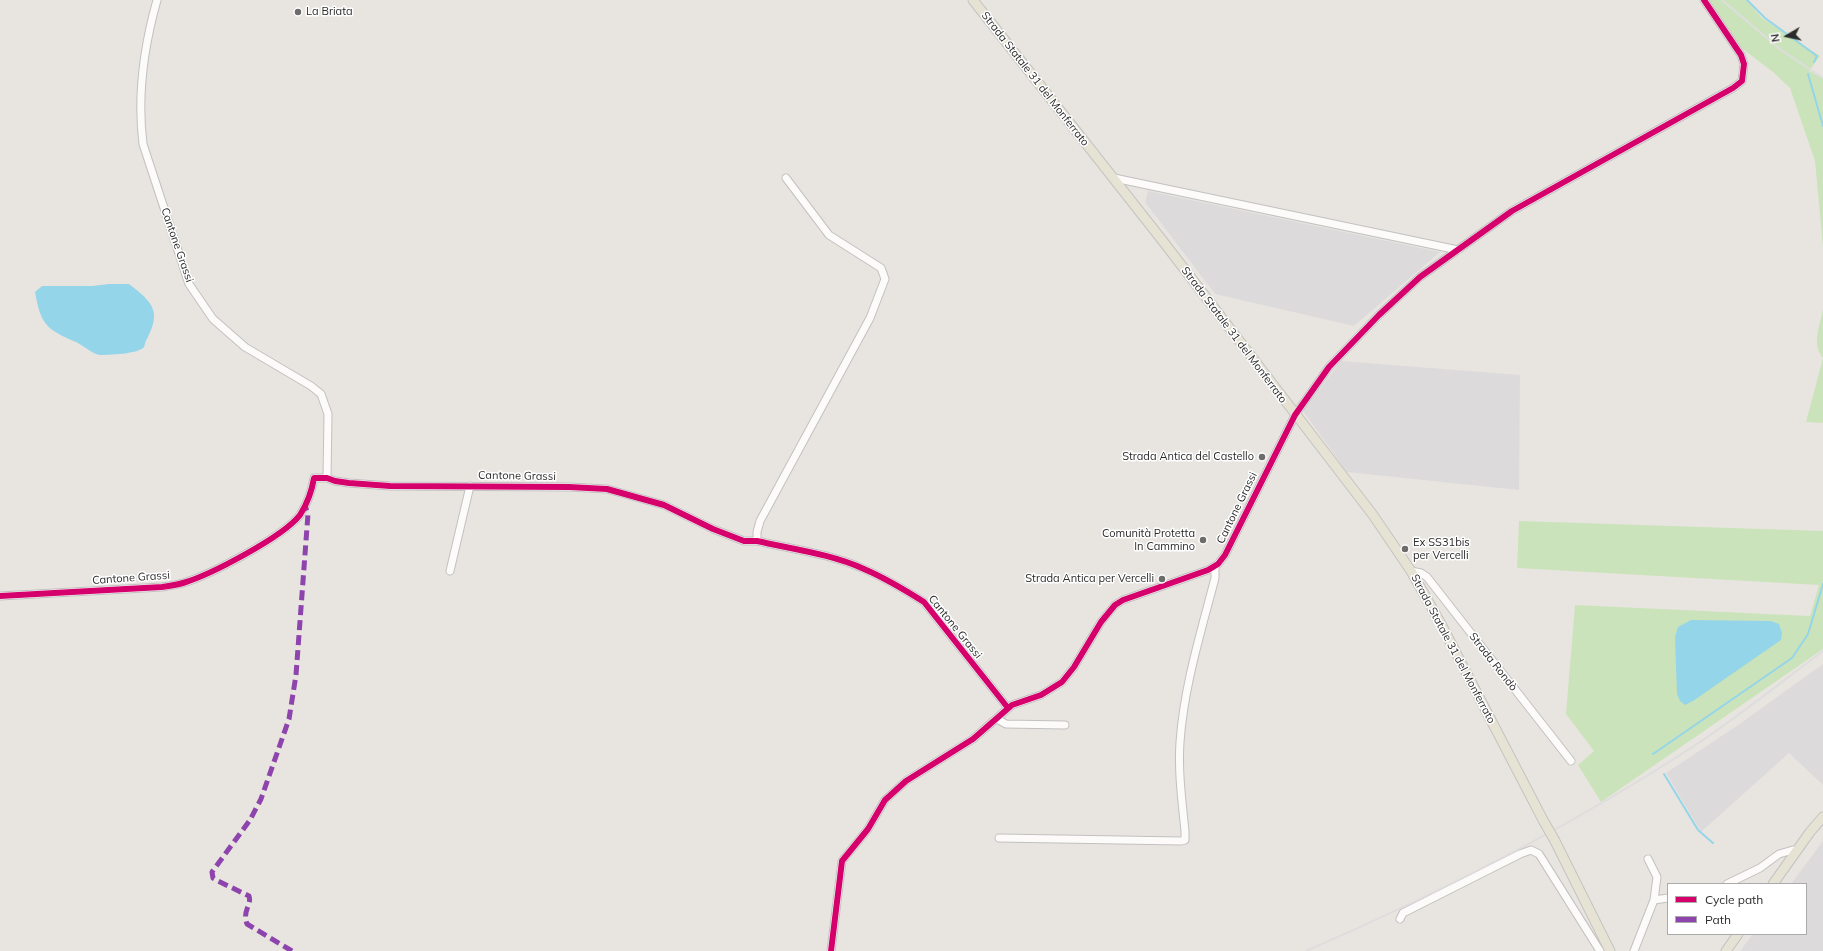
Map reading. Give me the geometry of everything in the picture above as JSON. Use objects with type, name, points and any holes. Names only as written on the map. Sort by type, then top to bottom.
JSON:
[{"type":"main road","name":"Strada Statale 31 del Monferrato","points":[[973,0],[1114,178],[1373,515],[1411,571],[1445,630],[1610,951]]},
{"type":"main road","points":[[1774,883],[1796,851],[1823,817]]},
{"type":"main road","points":[[1727,950],[1737,936]]},
{"type":"main road","name":"Strada Statale 31 del Monferrato","points":[[1606,941],[1615,951]]},
{"type":"street","name":"Cantone Grassi","points":[[157,0],[147,36],[140,122],[143,144],[189,284],[213,319],[245,347],[311,386],[321,394],[328,414],[327,478]]},
{"type":"street","name":"Cantone Grassi","points":[[1215,567],[1225,555],[1295,415],[1329,367],[1379,315],[1420,277],[1512,211],[1720,96],[1742,82],[1744,64],[1741,55],[1704,0]]},
{"type":"street","points":[[756,541],[760,521],[870,318],[885,279],[881,268],[829,235],[786,178]]},
{"type":"street","points":[[1114,178],[1458,250]]},
{"type":"street","name":"Cantone Grassi","points":[[0,596],[162,587],[182,583],[213,571],[260,545],[288,527],[300,515],[305,506],[314,478],[327,478],[335,481],[390,486],[607,489],[664,505],[713,530],[744,541],[756,541],[833,559],[863,569],[918,598],[924,602],[1008,708]]},
{"type":"street","points":[[450,572],[470,486]]},
{"type":"street","points":[[831,951],[840,869],[845,856],[868,829],[885,800],[894,790],[973,739],[1008,708],[1017,702],[1049,692],[1062,682],[1074,667],[1101,622],[1115,605],[1123,600],[1215,567],[1215,578],[1188,684],[1180,742],[1180,766],[1185,840],[999,838]]},
{"type":"street","name":"Strada Rondò","points":[[1411,571],[1421,573],[1427,577],[1571,761]]},
{"type":"street","points":[[997,719],[1006,724],[1065,725]]},
{"type":"street","points":[[1400,919],[1403,913],[1520,854],[1532,850],[1539,854],[1600,951]]},
{"type":"street","points":[[1729,883],[1760,868],[1779,854],[1793,850],[1796,851]]},
{"type":"street","points":[[1634,951],[1654,900],[1658,883],[1657,877],[1648,859]]},
{"type":"street","points":[[1654,900],[1667,898]]},
{"type":"shaded area","points":[[1148,191],[1440,252],[1354,326],[1215,294],[1145,202]]},
{"type":"shaded area","points":[[1341,361],[1520,375],[1519,490],[1347,472],[1303,411]]},
{"type":"shaded area","points":[[1823,664],[1823,785],[1789,753],[1701,832],[1666,773],[1741,723]]},
{"type":"shaded area","points":[[1823,841],[1823,951],[1740,951],[1752,935],[1807,935],[1807,883],[1792,883]]},
{"type":"green space","points":[[1703,0],[1746,0],[1762,18],[1820,56],[1809,71],[1823,78],[1823,247],[1815,161],[1790,88],[1773,72],[1723,34]]},
{"type":"green space","points":[[1823,309],[1823,358],[1819,353],[1817,335]]},
{"type":"green space","points":[[1823,358],[1823,423],[1806,422]]},
{"type":"green space","points":[[1519,521],[1823,531],[1823,649],[1601,802],[1578,765],[1594,751],[1566,714],[1575,605],[1810,616],[1819,585],[1517,568]]},
{"type":"water","points":[[129,284],[144,296],[152,307],[154,321],[144,347],[141,349],[123,354],[100,355],[51,329],[43,319],[37,303],[35,292],[42,286],[92,286]]},
{"type":"water","points":[[1691,620],[1771,621],[1779,624],[1782,633],[1781,640],[1685,705],[1680,701],[1677,694],[1675,637],[1678,627]]},
{"type":"waterway","points":[[1747,0],[1765,18],[1817,56],[1814,62]]},
{"type":"waterway","points":[[1808,74],[1823,126]]},
{"type":"waterway","points":[[1653,754],[1792,658],[1808,634],[1823,584]]},
{"type":"waterway","points":[[1664,774],[1698,830],[1713,843]]},
{"type":"railway","points":[[1722,0],[1781,50],[1823,78]]},
{"type":"railway","points":[[1306,951],[1455,882],[1601,804],[1710,735],[1743,712],[1823,651]]},
{"type":"marked path","points":[[292,951],[247,924],[246,911],[250,899],[249,896],[213,878],[212,872],[250,820],[261,799],[289,719],[296,675],[308,514],[305,506]]},
{"type":"cycle path","points":[[831,951],[842,861],[868,829],[885,800],[906,781],[973,739],[1012,705],[1041,695],[1062,682],[1074,667],[1101,622],[1115,605],[1123,600],[1208,570],[1218,564],[1225,555],[1295,415],[1329,367],[1379,315],[1420,277],[1512,211],[1733,88],[1742,81],[1744,64],[1741,55],[1704,0]]},
{"type":"cycle path","points":[[0,596],[162,587],[180,584],[195,579],[227,564],[263,544],[291,524],[300,515],[305,506],[311,492],[314,478],[327,478],[349,483],[390,486],[569,487],[607,489],[664,505],[713,529],[744,541],[757,541],[838,559],[887,580],[924,602],[1008,708]]},
{"type":"place","name":"La Briata","points":[[298,12]]},
{"type":"place","name":"Strada Antica del Castello","points":[[1262,457]]},
{"type":"place","name":"Comunità Protetta In Cammino","points":[[1203,540]]},
{"type":"place","name":"Ex SS31bis per Vercelli","points":[[1405,549]]},
{"type":"place","name":"Strada Antica per Vercelli","points":[[1162,579]]}]
